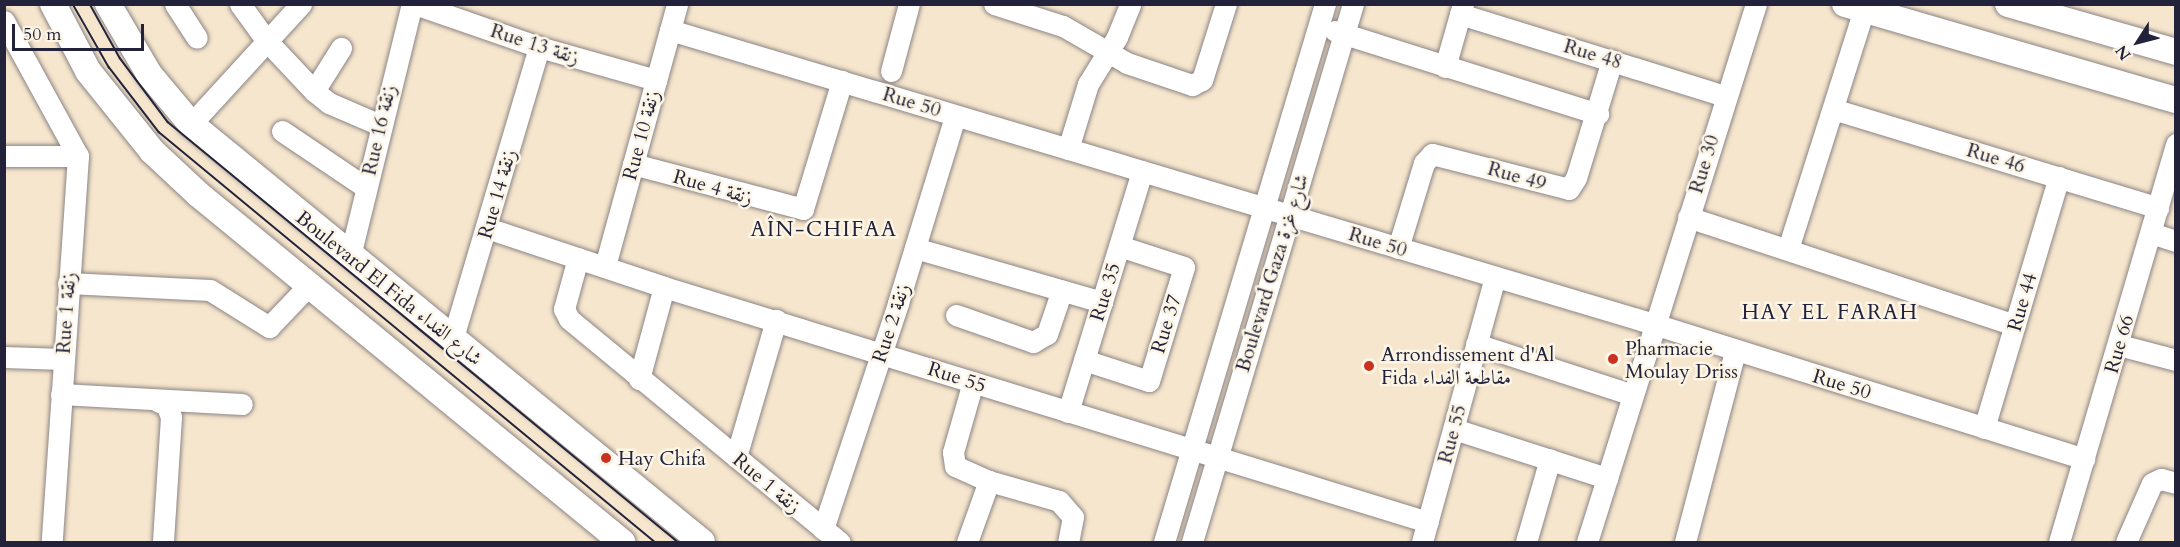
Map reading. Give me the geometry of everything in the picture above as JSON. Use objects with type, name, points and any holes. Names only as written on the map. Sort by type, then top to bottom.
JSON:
[{"type":"main road","points":[[53,4],[88,71],[152,151],[309,286],[622,543]]},
{"type":"main road","name":"Boulevard El Fida شارع الفداء","points":[[108,4],[149,74],[190,124],[452,341],[702,543]]},
{"type":"main road","points":[[2008,4],[2175,52]]},
{"type":"main road","points":[[1855,7],[2175,100]]},
{"type":"street","points":[[175,4],[197,38]]},
{"type":"street","points":[[240,4],[266,40],[314,91],[329,103],[380,125]]},
{"type":"street","points":[[190,124],[301,4]]},
{"type":"street","name":"Rue 13 زنقة","points":[[414,4],[539,47],[656,80]]},
{"type":"street","name":"Rue 16 زنقة","points":[[350,256],[380,125],[414,4]]},
{"type":"street","name":"Rue 10 زنقة","points":[[605,266],[677,4]]},
{"type":"street","points":[[891,71],[909,4]]},
{"type":"street","points":[[1068,149],[1088,84],[1108,53],[1130,4]]},
{"type":"street","points":[[1006,6],[1063,26],[1108,53],[1192,85],[1202,80],[1226,4]]},
{"type":"street","name":"Boulevard Gaza شارع غزة","points":[[1164,543],[1325,4]]},
{"type":"street","name":"Boulevard Gaza شارع غزة","points":[[1192,543],[1289,215],[1346,34],[1353,4]]},
{"type":"street","name":"Rue 30","points":[[1587,543],[1725,96],[1756,4]]},
{"type":"street","points":[[1788,249],[1833,109],[1855,7]]},
{"type":"street","points":[[1445,66],[1462,9]]},
{"type":"street","name":"Rue 48","points":[[1462,9],[1725,96]]},
{"type":"street","points":[[4,21],[78,156],[4,156]]},
{"type":"street","points":[[1319,26],[1598,114]]},
{"type":"street","name":"Rue 50","points":[[670,30],[1654,324],[2084,459]]},
{"type":"street","name":"Rue 14 زنقة","points":[[452,341],[539,47]]},
{"type":"street","points":[[314,91],[341,48]]},
{"type":"street","name":"Rue 49","points":[[1398,248],[1428,157],[1438,153],[1569,189],[1576,178],[1598,114],[1612,60]]},
{"type":"street","name":"Rue 4 زنقة","points":[[633,164],[803,209],[842,81]]},
{"type":"street","name":"Rue 46","points":[[1833,109],[2158,208]]},
{"type":"street","name":"Rue 2 زنقة","points":[[823,529],[882,353],[955,116]]},
{"type":"street","points":[[282,131],[365,187]]},
{"type":"street","name":"Rue 66","points":[[2061,542],[2175,144]]},
{"type":"street","name":"Rue 1 زنقة","points":[[52,543],[78,156]]},
{"type":"street","name":"Rue 35","points":[[1068,412],[1142,171]]},
{"type":"street","name":"Rue 44","points":[[1984,428],[2059,177]]},
{"type":"street","points":[[1688,217],[2015,325]]},
{"type":"street","name":"Rue 55","points":[[487,228],[664,286],[1428,522]]},
{"type":"street","points":[[2151,233],[2175,241]]},
{"type":"street","name":"Rue 37","points":[[1084,360],[1149,381],[1167,324],[1184,267],[1119,246]]},
{"type":"street","points":[[915,248],[1102,302]]},
{"type":"street","name":"Rue 1 زنقة","points":[[578,258],[565,302],[566,314],[639,379],[840,543]]},
{"type":"street","name":"Rue 55","points":[[1422,543],[1495,277]]},
{"type":"street","points":[[68,284],[210,290],[269,327],[309,286]]},
{"type":"street","points":[[639,379],[664,286]]},
{"type":"street","points":[[956,315],[1033,342],[1047,334],[1062,290]]},
{"type":"street","points":[[736,457],[776,320]]},
{"type":"street","points":[[1476,344],[1632,395]]},
{"type":"street","points":[[2119,345],[2175,360]]},
{"type":"street","points":[[1684,543],[1735,351]]},
{"type":"street","points":[[4,357],[63,359]]},
{"type":"street","points":[[973,382],[953,459],[961,471],[1059,501],[1069,508],[1074,526],[1068,543]]},
{"type":"street","points":[[61,394],[159,402],[242,404]]},
{"type":"street","points":[[159,402],[166,404],[171,417],[163,543]]},
{"type":"street","points":[[1454,429],[1608,478]]},
{"type":"street","points":[[1526,543],[1550,459]]},
{"type":"street","points":[[2126,543],[2148,489],[2156,480],[2175,483]]},
{"type":"street","points":[[967,543],[989,481]]},
{"type":"tram line","points":[[73,4],[109,67],[159,132],[655,542]]},
{"type":"tram line","points":[[90,4],[120,58],[168,122],[678,542]]},
{"type":"place","name":"Pharmacie Moulay Driss","points":[[1613,359]]},
{"type":"place","name":"Arrondissement d'Al Fida مقاطعة الفداء","points":[[1369,366]]},
{"type":"place","name":"Hay Chifa","points":[[606,458]]},
{"type":"district","name":"AÎN-CHIFAA","points":[[824,230]]},
{"type":"district","name":"HAY EL FARAH","points":[[1830,313]]}]
